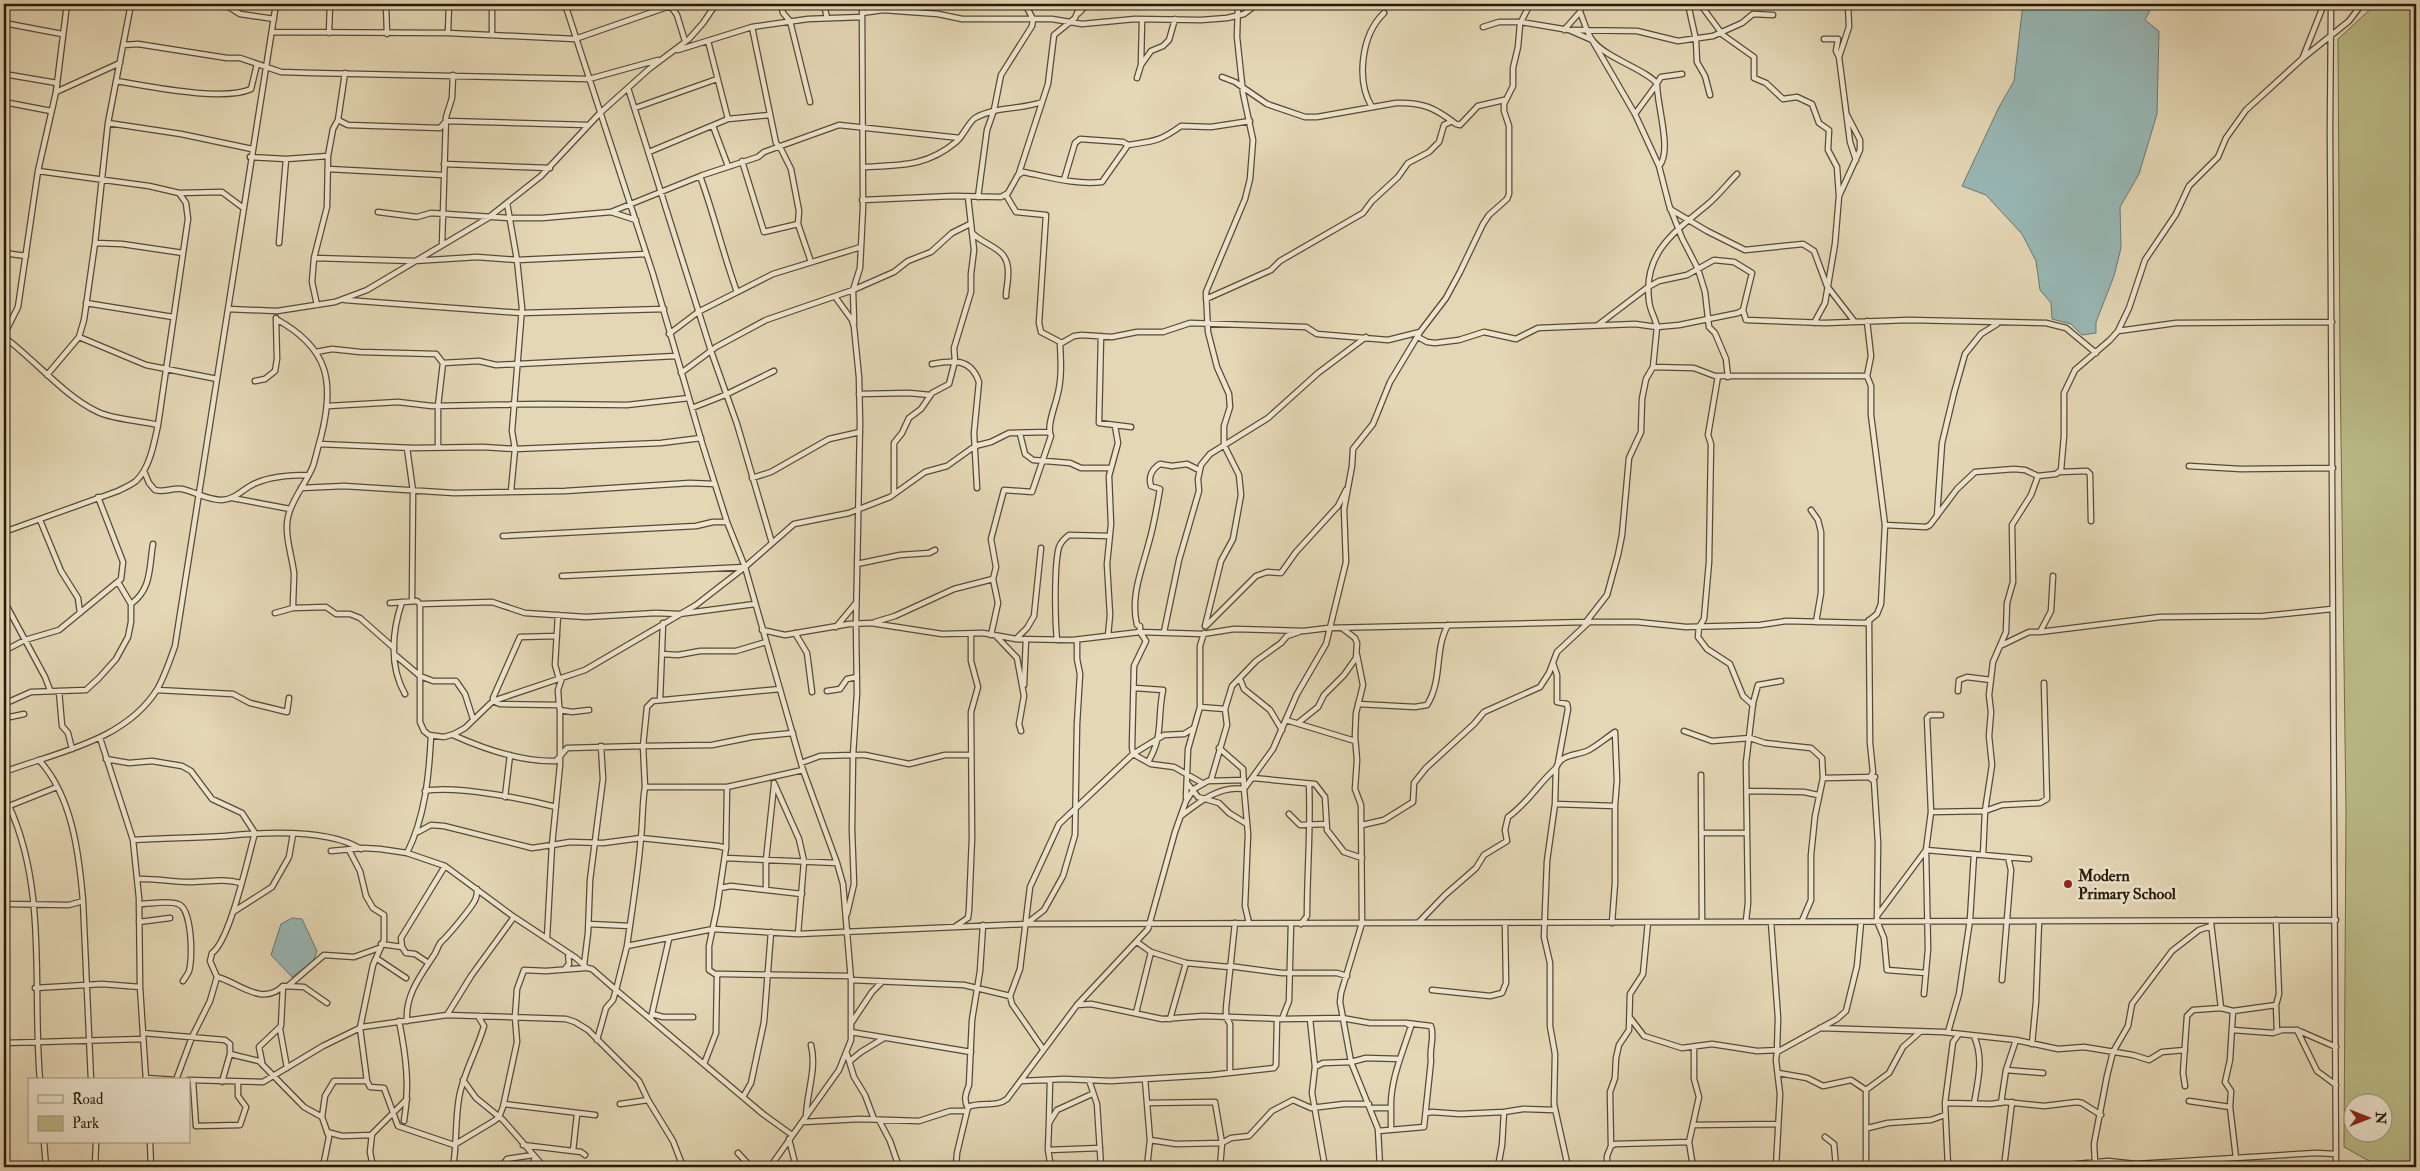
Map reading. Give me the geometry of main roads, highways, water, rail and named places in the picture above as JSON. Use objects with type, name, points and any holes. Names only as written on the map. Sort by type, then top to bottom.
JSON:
[{"type":"water","points":[[2023,4],[2149,4],[2152,6],[2145,20],[2159,31],[2157,114],[2139,174],[2120,207],[2121,248],[2114,276],[2096,322],[2096,333],[2082,335],[2071,324],[2052,319],[2051,303],[2040,290],[2036,261],[2022,234],[1986,195],[1962,186],[1999,107],[2014,81]]},
{"type":"water","points":[[292,918],[302,919],[317,951],[313,962],[292,977],[271,955],[281,924]]},
{"type":"place","name":"Modern Primary School","points":[[2068,884]]}]
